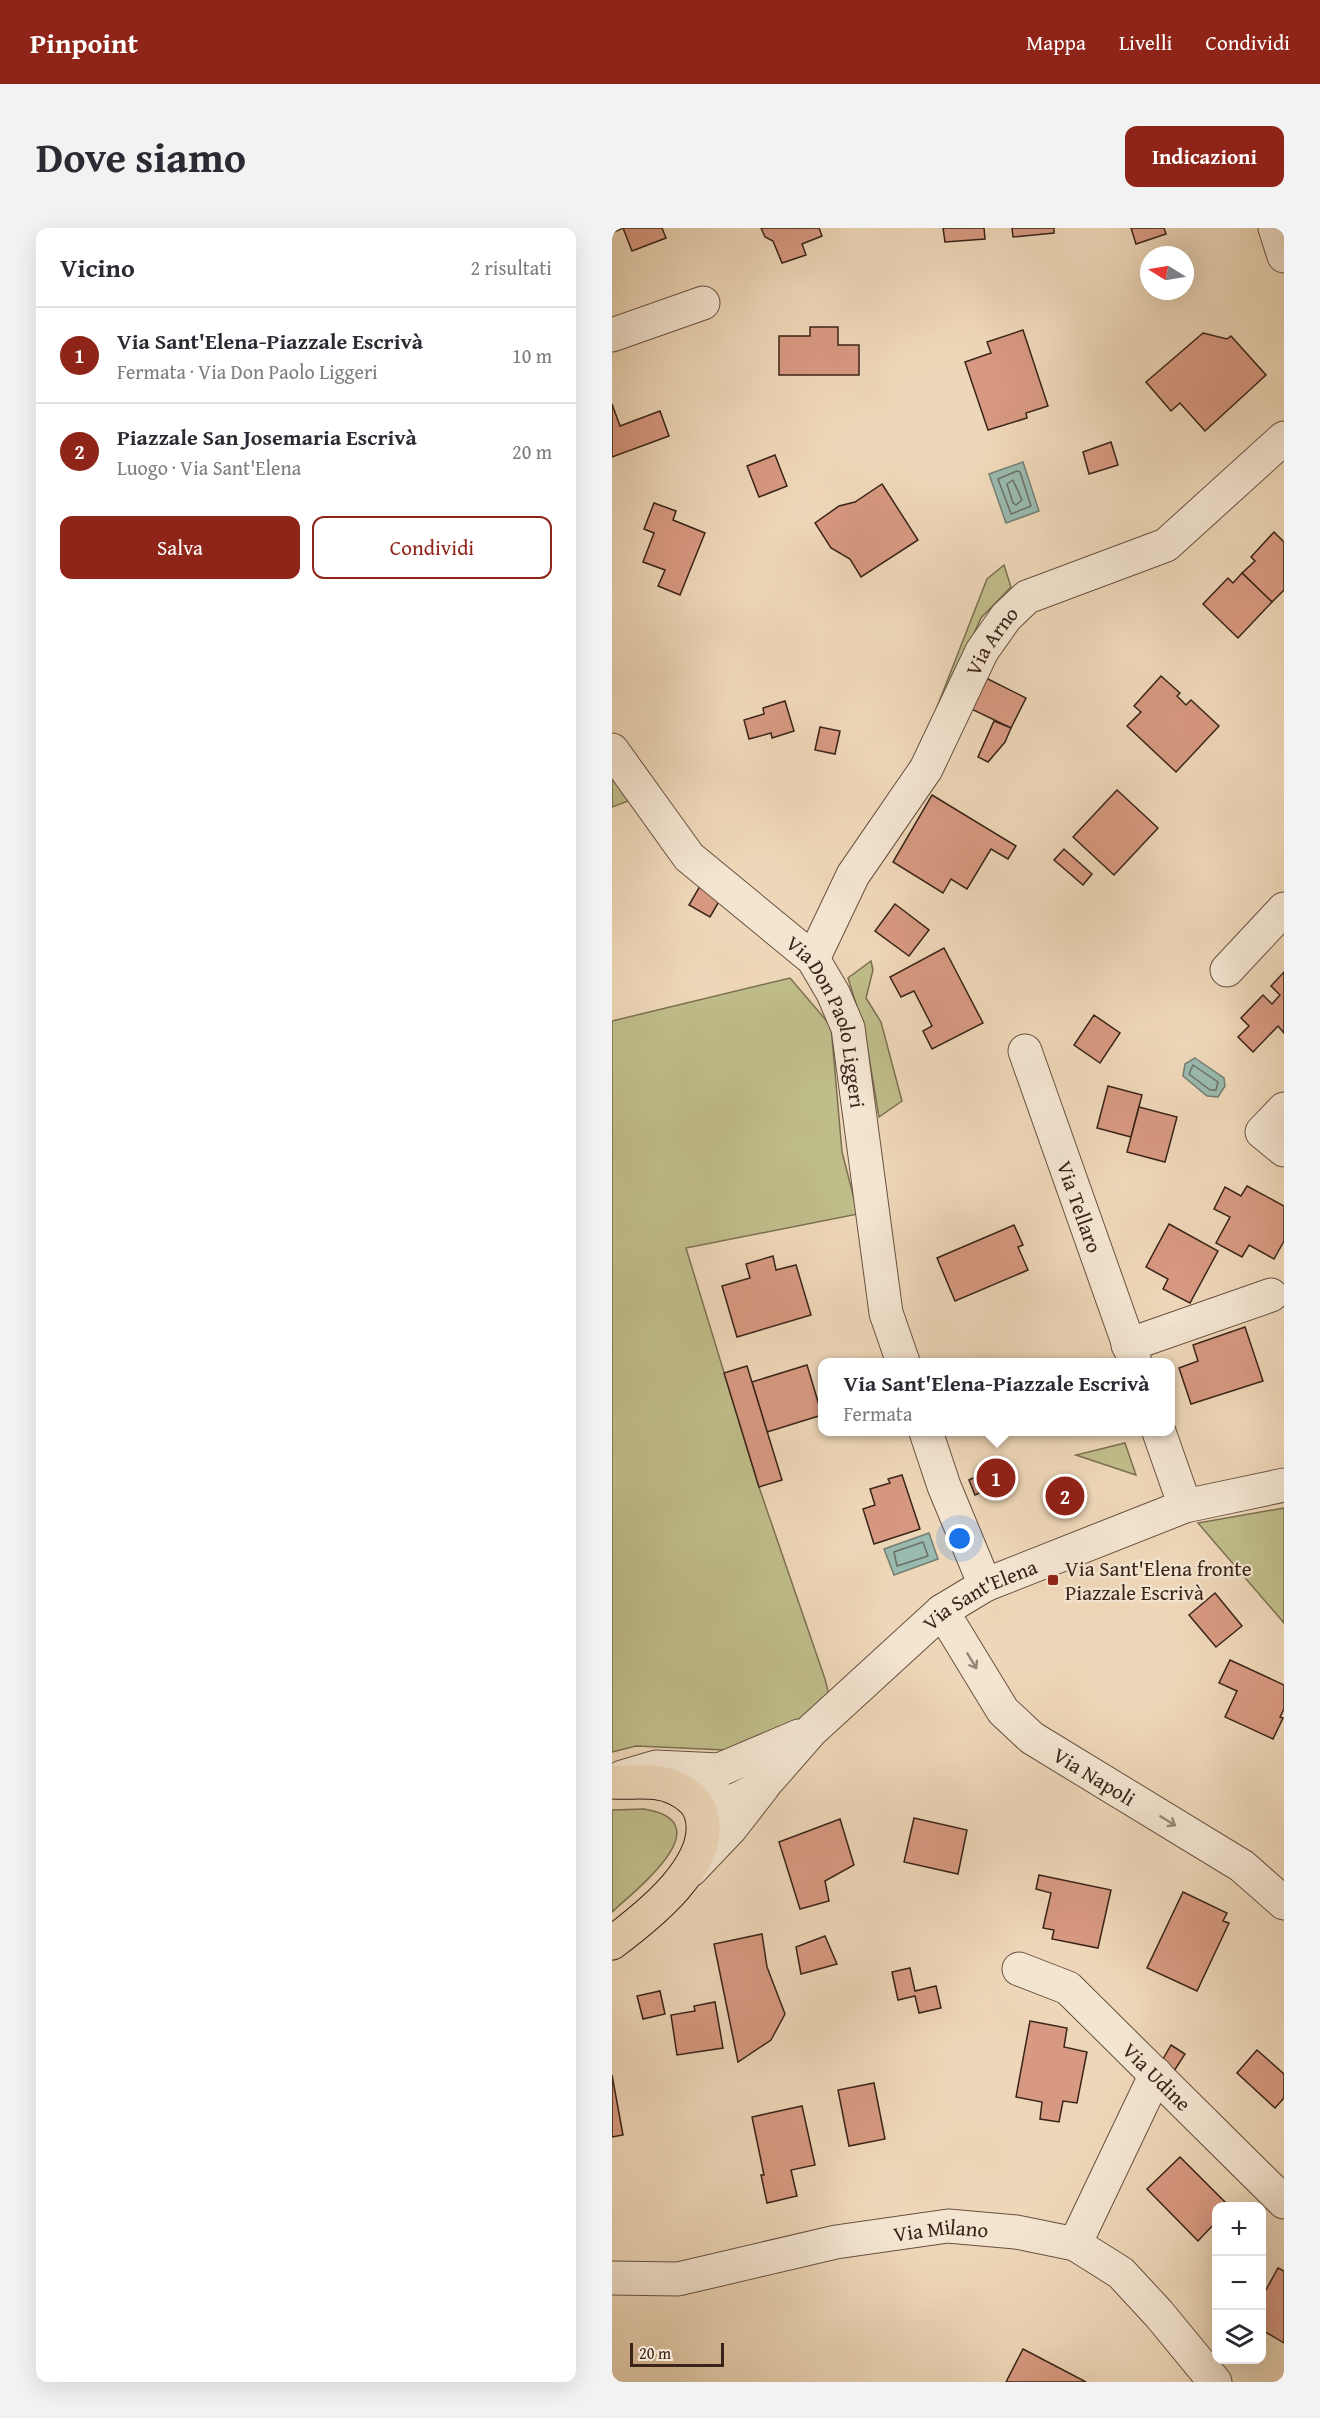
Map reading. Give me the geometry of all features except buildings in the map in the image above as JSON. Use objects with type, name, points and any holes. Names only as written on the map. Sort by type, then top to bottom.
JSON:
[{"type":"main road","points":[[612,1781],[660,1783],[682,1792],[698,1804],[705,1826],[704,1839],[691,1870],[631,1928],[612,1943]]},
{"type":"street","points":[[1275,228],[1284,256]]},
{"type":"street","points":[[612,334],[703,303]]},
{"type":"street","name":"Via Arno","points":[[813,959],[853,875],[926,769],[982,651],[1006,617],[1027,597],[1166,545],[1284,438]]},
{"type":"street","name":"Via Don Paolo Liggeri","points":[[612,750],[689,857],[813,959],[834,993],[848,1028],[886,1312],[902,1358]]},
{"type":"street","points":[[1227,970],[1284,909]]},
{"type":"street","name":"Via Tellaro","points":[[1025,1051],[1132,1354]]},
{"type":"street","points":[[1284,1109],[1262,1132],[1284,1150]]},
{"type":"street","points":[[1132,1354],[1271,1295]]},
{"type":"street","points":[[928,1436],[944,1486],[985,1585]]},
{"type":"street","points":[[1161,1436],[1185,1506]]},
{"type":"street","name":"Via Sant'Elena","points":[[812,1730],[942,1611],[985,1585],[1185,1506],[1284,1485]]},
{"type":"street","name":"Via Napoli","points":[[942,1611],[1003,1711],[1032,1738],[1242,1866],[1284,1903]]},
{"type":"street","points":[[612,1781],[656,1767],[719,1770],[769,1751],[812,1730]]},
{"type":"street","points":[[691,1870],[730,1829],[763,1786],[812,1730]]},
{"type":"street","points":[[719,1770],[704,1785],[698,1804],[720,1804],[738,1799],[763,1786]]},
{"type":"street","name":"Via Udine","points":[[1019,1969],[1068,1988],[1284,2202]]},
{"type":"street","points":[[1075,2244],[1156,2074]]},
{"type":"street","name":"Via Milano","points":[[612,2278],[678,2278],[836,2242],[948,2226],[1016,2232],[1075,2244],[1121,2273],[1160,2314],[1215,2382]]},
{"type":"shaded area","points":[[1004,565],[1011,587],[981,618],[914,766],[987,579]]},
{"type":"shaded area","points":[[612,772],[631,800],[612,807]]},
{"type":"shaded area","points":[[871,961],[873,970],[866,998],[881,1022],[902,1101],[879,1117],[865,1033],[848,978]]},
{"type":"shaded area","points":[[790,978],[831,1026],[842,1152],[858,1214],[686,1248],[759,1487],[829,1695],[805,1718],[725,1750],[636,1746],[612,1752],[612,1021]]},
{"type":"shaded area","points":[[1125,1443],[1136,1475],[1076,1455]]},
{"type":"shaded area","points":[[1284,1508],[1284,1623],[1198,1523]]},
{"type":"shaded area","points":[[644,1809],[666,1816],[676,1827],[675,1841],[654,1872],[612,1912],[612,1810]]},
{"type":"water","points":[[1023,462],[1039,511],[1006,523],[989,474]]},
{"type":"water","points":[[1195,1058],[1224,1078],[1225,1086],[1218,1097],[1207,1096],[1183,1076],[1185,1064]]},
{"type":"water","points":[[929,1533],[938,1559],[894,1575],[884,1549]]},
{"type":"place","name":"Via Sant'Elena-Piazzale Escrivà","points":[[996,1478]]},
{"type":"place","name":"Piazzale San Josemaria Escrivà","points":[[1065,1496]]},
{"type":"place","name":"Via Sant'Elena fronte Piazzale Escrivà","points":[[1053,1580]]}]
